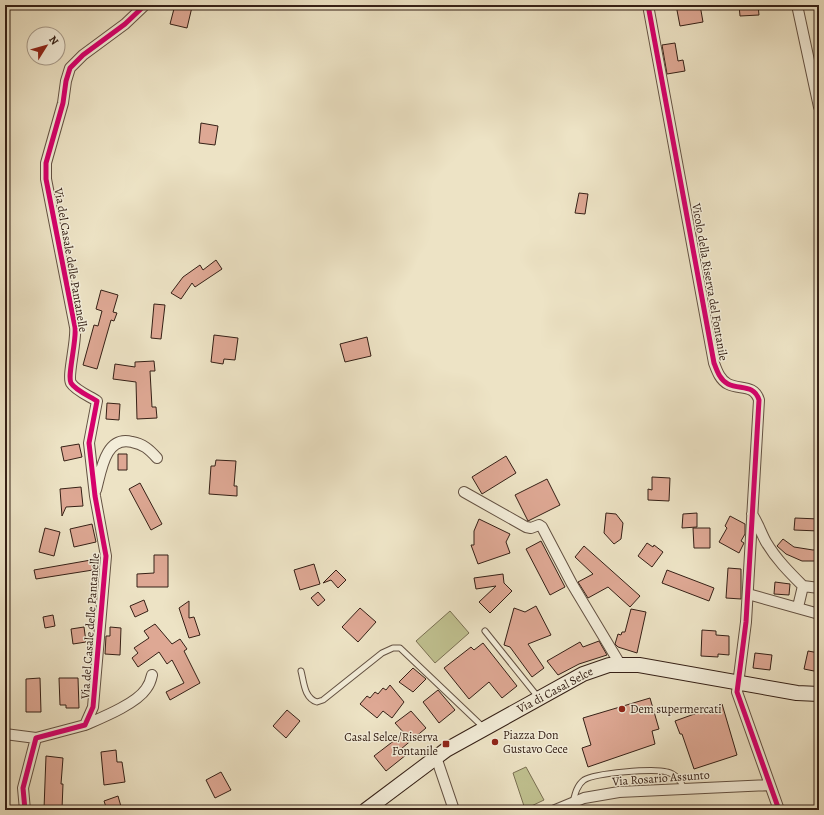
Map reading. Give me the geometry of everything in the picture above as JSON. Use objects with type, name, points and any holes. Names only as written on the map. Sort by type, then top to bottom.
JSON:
[{"type":"main road","name":"Via di Casal Selce","points":[[366,810],[436,757],[484,728],[591,671],[620,664],[646,666],[797,692],[819,694]]},
{"type":"street","name":"Via del Casale delle Pantanelle","points":[[85,725],[92,711],[95,698],[106,556],[95,496],[89,440],[97,401],[75,387],[70,380],[70,372],[76,342],[75,327],[45,169],[70,68],[83,54],[128,21],[145,5]]},
{"type":"street","name":"Vicolo della Riserva del Fontanile","points":[[648,5],[714,364],[720,376],[726,383],[750,389],[755,392],[759,400],[748,594],[738,682],[738,699],[779,810]]},
{"type":"street","points":[[797,5],[819,107]]},
{"type":"street","points":[[95,496],[106,457],[110,449],[118,442],[126,440],[142,445],[157,458]]},
{"type":"street","points":[[464,492],[526,528],[539,525],[542,527],[572,584],[620,664]]},
{"type":"street","points":[[752,514],[759,524],[765,540],[778,560],[803,586],[819,588]]},
{"type":"street","points":[[798,607],[803,586]]},
{"type":"street","points":[[748,594],[819,614]]},
{"type":"street","points":[[5,734],[36,738],[46,737],[85,725],[122,707],[141,694],[146,689],[152,675]]},
{"type":"street","points":[[25,810],[23,788],[36,738]]},
{"type":"street","points":[[436,757],[454,810]]},
{"type":"street","name":"Via Rosario Assunto","points":[[555,810],[573,802],[620,792],[770,785]]},
{"type":"lane","points":[[485,631],[539,698]]},
{"type":"lane","points":[[301,671],[308,696],[312,701],[317,702],[323,700],[382,653],[393,648],[400,648],[484,728]]},
{"type":"lane","points":[[573,802],[582,783],[591,778],[603,775],[661,771],[677,778],[683,788]]},
{"type":"green space","points":[[450,611],[469,633],[435,663],[416,641]]},
{"type":"green space","points":[[526,767],[544,800],[525,809],[513,773]]},
{"type":"building","points":[[175,5],[192,7],[187,28],[170,24]]},
{"type":"building","points":[[676,5],[700,5],[703,22],[680,26]]},
{"type":"building","points":[[739,5],[758,5],[759,15],[740,16]]},
{"type":"building","points":[[675,43],[678,61],[683,60],[685,71],[667,74],[662,45]]},
{"type":"building","points":[[201,123],[218,126],[215,145],[199,143]]},
{"type":"building","points":[[579,193],[588,194],[585,214],[575,213]]},
{"type":"building","points":[[216,260],[222,269],[195,287],[192,283],[181,299],[171,293],[183,277],[200,265],[203,270]]},
{"type":"building","points":[[101,290],[118,295],[113,312],[117,313],[114,321],[111,320],[97,369],[83,365],[94,325],[98,326],[102,311],[96,309]]},
{"type":"building","points":[[154,304],[165,305],[161,339],[151,338]]},
{"type":"building","points":[[214,335],[238,338],[235,360],[224,359],[223,364],[211,362]]},
{"type":"building","points":[[367,337],[371,356],[345,362],[340,344]]},
{"type":"building","points":[[154,361],[155,371],[150,371],[152,407],[156,407],[157,418],[137,419],[136,382],[113,379],[115,364],[135,367],[135,362]]},
{"type":"building","points":[[107,403],[120,404],[119,420],[106,419]]},
{"type":"building","points":[[79,444],[82,457],[64,461],[61,447]]},
{"type":"building","points":[[118,454],[127,454],[127,470],[118,470]]},
{"type":"building","points":[[506,456],[516,473],[482,494],[472,477]]},
{"type":"building","points":[[216,460],[236,461],[234,486],[237,486],[237,496],[209,494],[211,466],[215,466]]},
{"type":"building","points":[[652,477],[670,478],[669,501],[648,500],[648,489],[652,490]]},
{"type":"building","points":[[547,479],[560,505],[528,521],[515,495]]},
{"type":"building","points":[[140,483],[162,524],[151,530],[129,489]]},
{"type":"building","points":[[81,487],[83,506],[66,507],[62,516],[60,489]]},
{"type":"building","points":[[606,513],[616,514],[623,523],[621,539],[614,544],[604,533]]},
{"type":"building","points":[[697,513],[697,527],[682,528],[683,514]]},
{"type":"building","points":[[730,516],[745,524],[745,534],[741,541],[744,543],[739,553],[719,542],[727,528],[725,526]]},
{"type":"building","points":[[795,518],[819,519],[819,531],[794,530]]},
{"type":"building","points":[[479,519],[510,534],[506,542],[510,553],[478,564],[471,545],[474,545],[474,531]]},
{"type":"building","points":[[92,524],[96,542],[74,547],[70,529]]},
{"type":"building","points":[[45,528],[60,532],[54,556],[39,552]]},
{"type":"building","points":[[693,528],[710,528],[710,548],[694,548]]},
{"type":"building","points":[[783,539],[794,547],[813,550],[819,549],[819,561],[802,561],[786,554],[777,546]]},
{"type":"building","points":[[541,541],[565,587],[550,595],[526,549]]},
{"type":"building","points":[[647,543],[653,547],[654,545],[663,552],[652,567],[638,556]]},
{"type":"building","points":[[584,546],[640,596],[630,607],[608,587],[588,598],[578,582],[593,574],[575,557]]},
{"type":"building","points":[[154,555],[168,555],[168,587],[137,587],[137,574],[154,573]]},
{"type":"building","points":[[91,560],[93,570],[36,579],[34,570]]},
{"type":"building","points":[[314,564],[320,584],[300,590],[294,570]]},
{"type":"building","points":[[728,568],[741,569],[741,599],[726,598]]},
{"type":"building","points":[[336,570],[346,580],[338,588],[331,580],[323,583]]},
{"type":"building","points":[[667,570],[714,588],[709,601],[662,583]]},
{"type":"building","points":[[503,574],[504,583],[512,591],[490,613],[479,602],[496,586],[476,589],[474,578]]},
{"type":"building","points":[[775,582],[790,584],[789,595],[774,594]]},
{"type":"building","points":[[318,592],[325,600],[318,606],[311,598]]},
{"type":"building","points":[[144,600],[148,611],[135,617],[130,606]]},
{"type":"building","points":[[189,601],[189,618],[194,617],[200,635],[189,638],[179,608]]},
{"type":"building","points":[[536,606],[551,635],[528,644],[544,668],[532,677],[510,647],[504,645],[514,608],[525,612]]},
{"type":"building","points":[[360,608],[376,622],[358,642],[342,627]]},
{"type":"building","points":[[631,609],[646,612],[637,653],[618,647],[615,644],[618,634],[621,635],[622,632],[625,632]]},
{"type":"building","points":[[53,615],[55,626],[45,628],[43,617]]},
{"type":"building","points":[[155,624],[172,644],[180,639],[187,649],[184,651],[200,683],[170,700],[166,692],[184,683],[172,660],[167,664],[159,652],[138,667],[132,658],[138,653],[134,648],[149,638],[144,631]]},
{"type":"building","points":[[84,627],[86,642],[73,644],[71,629]]},
{"type":"building","points":[[110,627],[121,628],[120,655],[105,654],[106,636],[110,636]]},
{"type":"building","points":[[702,630],[716,631],[716,635],[729,636],[729,655],[718,654],[718,657],[701,656]]},
{"type":"building","points":[[599,641],[607,655],[579,664],[558,675],[547,661],[580,642],[583,647]]},
{"type":"building","points":[[483,643],[517,686],[502,698],[489,682],[469,699],[444,668],[471,647],[474,650]]},
{"type":"building","points":[[808,651],[819,653],[819,672],[804,669]]},
{"type":"building","points":[[755,653],[772,655],[770,670],[753,668]]},
{"type":"building","points":[[413,668],[426,679],[413,692],[399,682]]},
{"type":"building","points":[[40,678],[41,712],[26,712],[26,679]]},
{"type":"building","points":[[59,678],[78,678],[79,708],[66,708],[66,705],[60,705]]},
{"type":"building","points":[[390,685],[404,702],[392,718],[383,711],[377,718],[360,704],[367,696],[370,698],[375,692],[378,694],[383,688],[386,690]]},
{"type":"building","points":[[438,690],[455,710],[439,723],[423,702]]},
{"type":"building","points":[[650,698],[659,729],[652,731],[655,744],[588,767],[582,748],[591,745],[583,718]]},
{"type":"building","points":[[722,704],[737,755],[694,769],[682,734],[680,734],[675,721]]},
{"type":"building","points":[[287,710],[300,721],[286,738],[273,726]]},
{"type":"building","points":[[411,711],[426,728],[401,749],[406,755],[386,771],[374,756],[404,733],[395,723]]},
{"type":"building","points":[[116,750],[117,762],[122,762],[125,782],[104,785],[101,752]]},
{"type":"building","points":[[46,756],[63,758],[61,784],[63,784],[62,809],[44,809]]},
{"type":"building","points":[[221,772],[231,790],[215,798],[206,780]]},
{"type":"building","points":[[118,796],[122,810],[107,810],[104,801]]},
{"type":"cycle path","points":[[25,810],[23,788],[36,738],[85,725],[93,707],[106,556],[95,496],[89,443],[97,401],[73,386],[70,379],[75,340],[75,327],[46,179],[46,163],[63,103],[66,81],[70,68],[83,55],[125,24],[145,5]]},
{"type":"cycle path","points":[[648,5],[714,363],[719,375],[725,382],[733,386],[750,389],[757,395],[759,400],[746,622],[737,692],[779,810]]},
{"type":"place","name":"Dem supermercati","points":[[622,709]]},
{"type":"place","name":"Piazza Don Gustavo Cece","points":[[495,742]]},
{"type":"place","name":"Casal Selce/Riserva Fontanile","points":[[446,744]]}]
